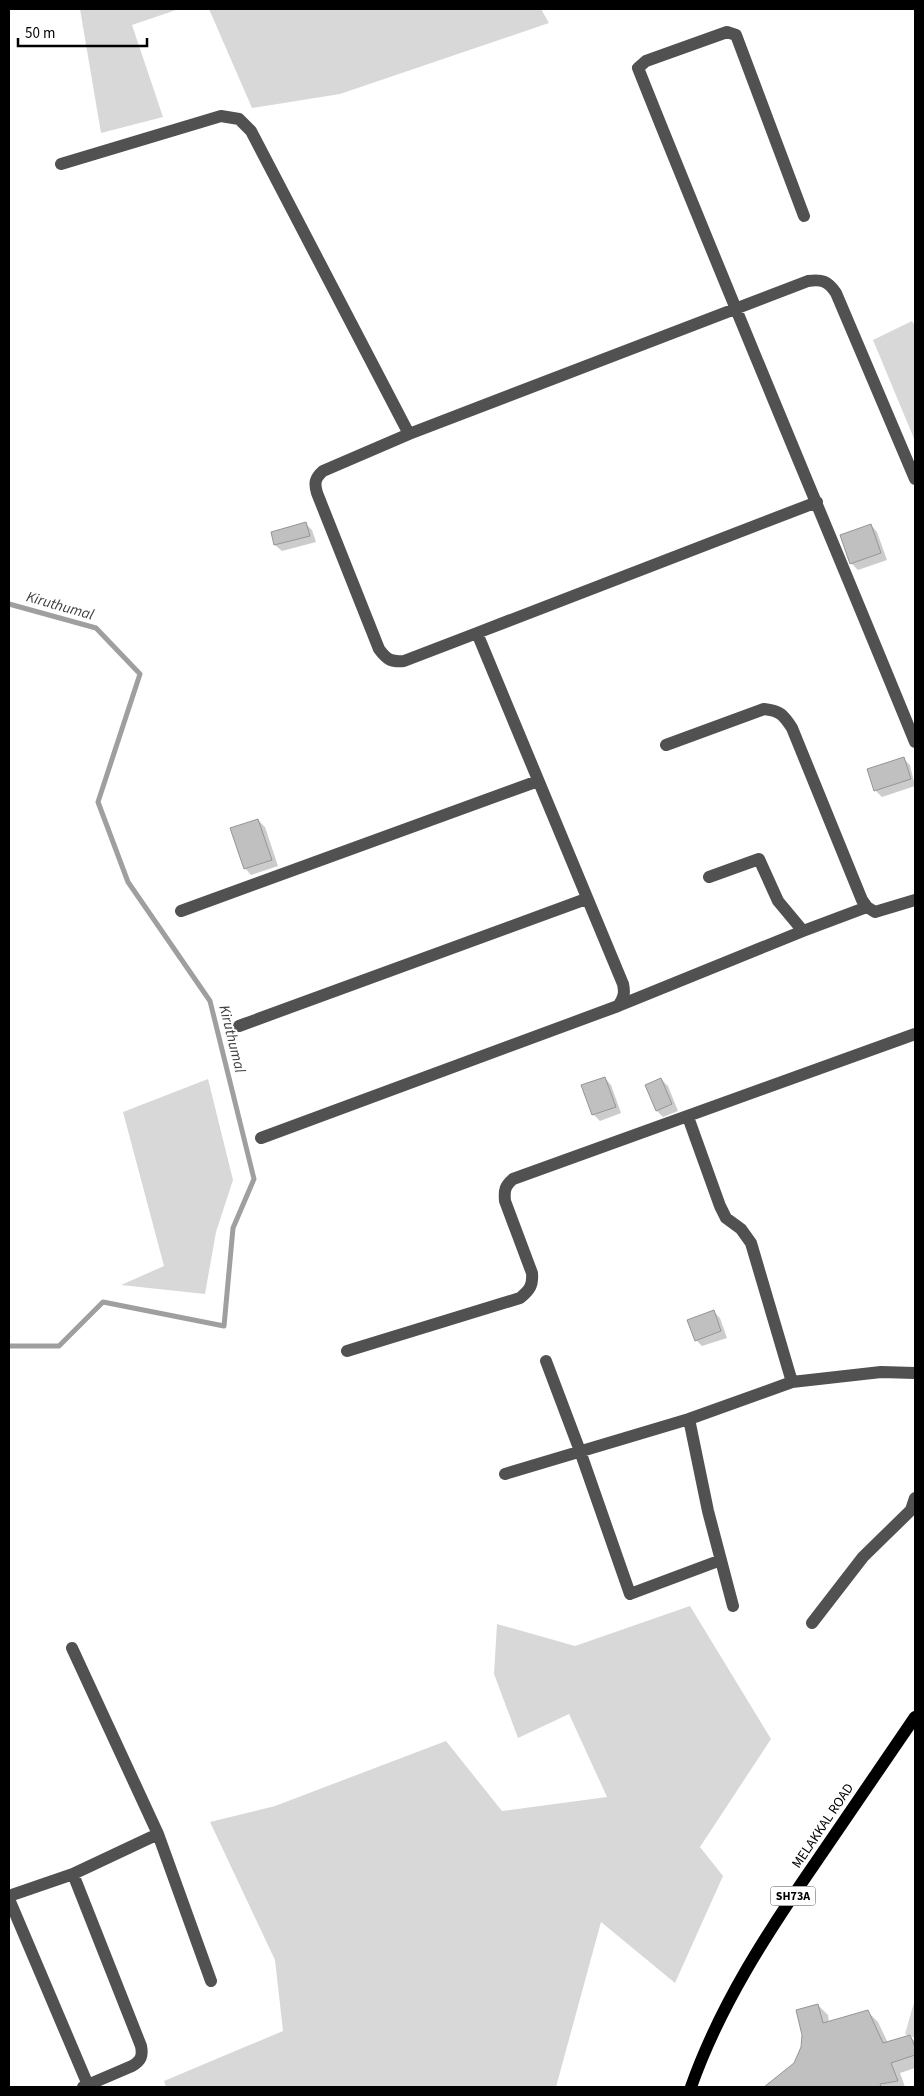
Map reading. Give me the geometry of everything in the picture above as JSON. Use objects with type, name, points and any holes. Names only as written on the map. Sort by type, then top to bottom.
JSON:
[{"type":"main road","name":"MELAKKAL ROAD","points":[[691,2087],[701,2058],[760,1944],[915,1717]]},
{"type":"street","points":[[804,216],[736,34],[727,32],[646,61],[638,68],[735,310],[817,502],[915,742]]},
{"type":"street","points":[[62,164],[220,116],[239,119],[251,131],[409,434]]},
{"type":"street","points":[[817,502],[404,661],[393,662],[386,658],[379,649],[314,485],[317,476],[323,471],[409,434],[808,281],[820,279],[829,283],[836,293],[915,479]]},
{"type":"street","points":[[477,633],[586,899],[623,984],[625,992],[618,1006]]},
{"type":"street","points":[[666,745],[764,709],[777,710],[792,728],[862,900],[867,907],[875,912],[915,900]]},
{"type":"street","points":[[181,911],[538,780]]},
{"type":"street","points":[[710,877],[759,859],[778,901],[803,931]]},
{"type":"street","points":[[239,1026],[586,899]]},
{"type":"street","points":[[261,1138],[618,1006],[867,907]]},
{"type":"street","points":[[347,1351],[520,1298],[529,1291],[533,1282],[532,1273],[505,1201],[504,1191],[513,1179],[915,1034]]},
{"type":"street","points":[[688,1117],[720,1206],[726,1218],[741,1229],[751,1243],[792,1382]]},
{"type":"street","points":[[546,1361],[630,1594],[721,1560]]},
{"type":"street","points":[[504,1474],[689,1419],[792,1382],[881,1372],[915,1373]]},
{"type":"street","points":[[689,1419],[708,1511],[733,1606]]},
{"type":"street","points":[[812,1622],[863,1557],[911,1510],[915,1498]]},
{"type":"street","points":[[72,1648],[158,1834],[211,1981]]},
{"type":"street","points":[[73,1874],[138,2037],[143,2054],[140,2062],[85,2086],[9,1897],[73,1874],[158,1834]]},
{"type":"shaded area","points":[[80,9],[179,9],[132,25],[163,117],[101,133]]},
{"type":"shaded area","points":[[209,9],[541,9],[549,23],[340,94],[252,108]]},
{"type":"shaded area","points":[[912,321],[915,326],[915,441],[873,340]]},
{"type":"shaded area","points":[[208,1079],[233,1180],[216,1232],[205,1294],[121,1285],[164,1266],[123,1112]]},
{"type":"shaded area","points":[[690,1606],[771,1739],[700,1847],[723,1876],[675,1983],[601,1922],[556,2087],[166,2087],[164,2081],[283,2031],[275,1960],[210,1822],[275,1806],[446,1741],[502,1811],[607,1797],[569,1714],[518,1738],[494,1674],[497,1624],[575,1646]]},
{"type":"shaded area","points":[[915,1999],[915,2038],[905,2034]]},
{"type":"building","points":[[306,522],[310,536],[274,545],[271,532]]},
{"type":"building","points":[[871,524],[881,553],[850,564],[840,535]]},
{"type":"building","points":[[904,757],[911,779],[874,791],[867,769]]},
{"type":"building","points":[[258,819],[272,860],[244,869],[230,828]]},
{"type":"building","points":[[605,1077],[616,1107],[592,1115],[581,1085]]},
{"type":"building","points":[[661,1078],[672,1104],[656,1111],[645,1085]]},
{"type":"building","points":[[714,1310],[721,1331],[695,1341],[687,1320]]},
{"type":"building","points":[[818,2004],[823,2023],[868,2010],[883,2043],[910,2035],[915,2047],[915,2055],[891,2063],[898,2081],[880,2084],[881,2087],[764,2087],[794,2063],[801,2047],[802,2035],[796,2010]]},
{"type":"waterway","name":"Kiruthumal","points":[[9,604],[96,628],[140,674],[98,802],[128,882],[210,1001],[254,1179],[233,1228],[224,1326],[103,1302],[59,1346],[9,1346]]}]
